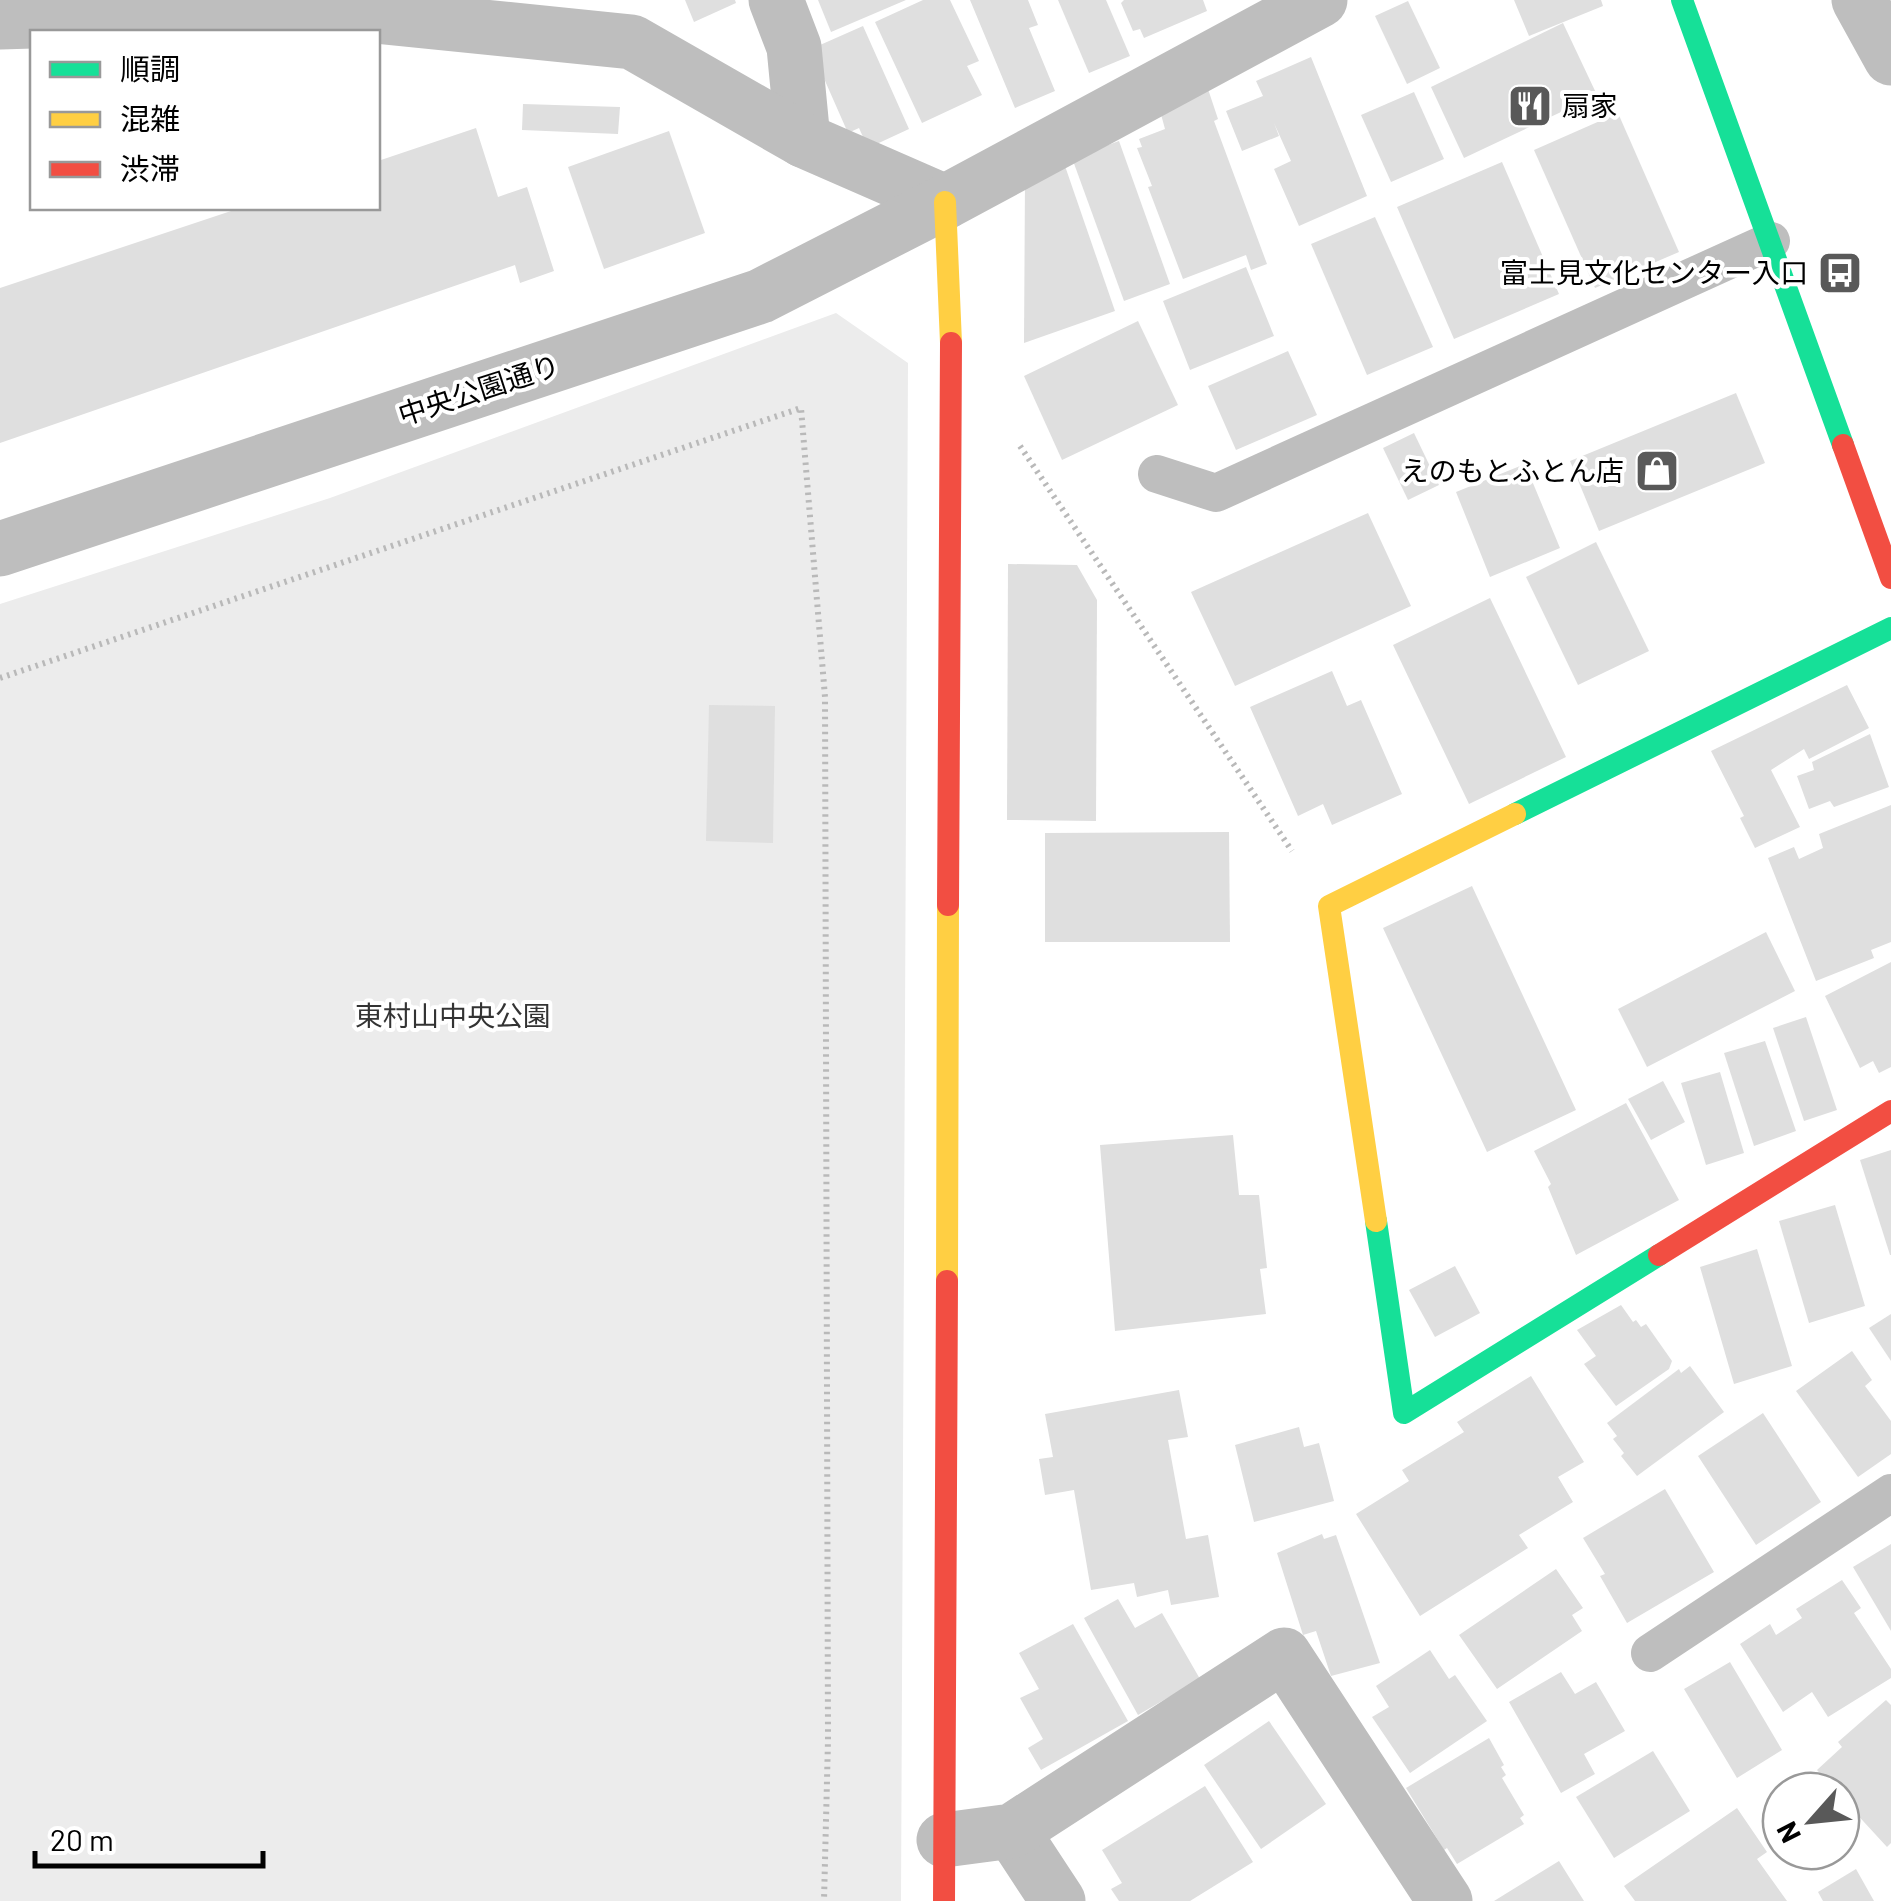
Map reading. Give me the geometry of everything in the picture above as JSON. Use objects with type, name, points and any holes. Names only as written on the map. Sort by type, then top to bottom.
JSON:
[{"type":"street","points":[[776,0],[794,47],[803,140]]},
{"type":"street","name":"中央公園通り","points":[[0,549],[761,296],[945,202],[1320,0]]},
{"type":"street","points":[[1682,0],[1891,578]]},
{"type":"street","points":[[1858,0],[1891,58]]},
{"type":"street","points":[[0,22],[333,6],[632,42],[803,140],[945,202],[951,364],[944,1901]]},
{"type":"street","points":[[1891,628],[1329,906],[1404,1413],[1891,1111]]},
{"type":"street","points":[[944,1840],[1012,1831],[1284,1656],[1445,1901]]},
{"type":"street","points":[[1012,1831],[1058,1901]]},
{"type":"lane","points":[[1156,474],[1216,493],[1771,241]]},
{"type":"lane","points":[[1650,1653],[1891,1493]]},
{"type":"path","points":[[0,678],[801,408],[825,697],[828,1740],[824,1901]]},
{"type":"path","points":[[1018,443],[1329,906]]},
{"type":"green space","name":"東村山中央公園","points":[[836,313],[908,363],[901,1901],[0,1901],[0,604],[330,498]]},
{"type":"building","points":[[685,0],[735,0],[736,3],[694,22]]},
{"type":"building","points":[[818,0],[906,0],[831,32]]},
{"type":"building","points":[[923,0],[950,0],[979,61],[967,66],[982,95],[922,123],[875,22]]},
{"type":"building","points":[[970,0],[1028,0],[1038,25],[1029,28],[1055,91],[1015,108]]},
{"type":"building","points":[[1058,0],[1106,0],[1130,56],[1089,73]]},
{"type":"building","points":[[1203,0],[1207,11],[1144,38],[1140,29],[1133,31],[1121,3]]},
{"type":"building","points":[[1514,0],[1601,0],[1603,6],[1529,36]]},
{"type":"building","points":[[1408,1],[1440,68],[1407,84],[1375,16]]},
{"type":"building","points":[[1563,23],[1597,95],[1464,158],[1431,87]]},
{"type":"building","points":[[863,26],[909,129],[868,148],[859,128],[848,133],[811,49]]},
{"type":"building","points":[[1311,57],[1367,196],[1299,226],[1274,169],[1291,161],[1274,123],[1279,136],[1242,151],[1226,111],[1263,96],[1256,81]]},
{"type":"building","points":[[1208,89],[1218,119],[1214,121],[1267,264],[1251,270],[1246,255],[1183,279],[1137,148],[1142,147],[1139,139],[1165,129],[1159,107]]},
{"type":"building","points":[[1414,92],[1444,159],[1391,182],[1361,115]]},
{"type":"building","points":[[523,104],[620,107],[618,134],[522,130]]},
{"type":"building","points":[[1618,113],[1679,252],[1595,288],[1534,150]]},
{"type":"building","points":[[476,128],[498,197],[527,187],[554,271],[520,283],[515,265],[0,443],[0,288],[234,210],[380,210],[380,160]]},
{"type":"building","points":[[669,131],[705,233],[604,269],[568,167]]},
{"type":"building","points":[[1119,141],[1170,284],[1124,301],[1072,158]]},
{"type":"building","points":[[1502,162],[1559,294],[1454,339],[1397,207]]},
{"type":"building","points":[[1065,166],[1115,311],[1024,343],[1025,180]]},
{"type":"building","points":[[1375,217],[1433,347],[1367,375],[1311,244]]},
{"type":"building","points":[[1246,267],[1274,336],[1190,370],[1163,301]]},
{"type":"building","points":[[1138,321],[1178,405],[1062,460],[1024,376]]},
{"type":"building","points":[[1288,351],[1317,415],[1236,450],[1208,386]]},
{"type":"building","points":[[1736,393],[1765,463],[1599,531],[1570,461]]},
{"type":"building","points":[[1414,433],[1439,485],[1408,500],[1383,448]]},
{"type":"building","points":[[1525,464],[1560,548],[1490,577],[1456,492]]},
{"type":"building","points":[[1368,513],[1411,606],[1235,686],[1191,592]]},
{"type":"building","points":[[1596,542],[1649,651],[1578,685],[1526,577]]},
{"type":"building","points":[[1008,564],[1077,565],[1097,600],[1096,821],[1007,820]]},
{"type":"building","points":[[1490,598],[1566,757],[1469,804],[1393,645]]},
{"type":"building","points":[[1332,671],[1347,706],[1361,700],[1402,794],[1332,825],[1323,804],[1298,816],[1250,707]]},
{"type":"building","points":[[1847,685],[1869,728],[1809,759],[1804,749],[1771,770],[1800,827],[1755,848],[1740,818],[1744,816],[1711,751]]},
{"type":"building","points":[[709,705],[775,706],[773,843],[706,841]]},
{"type":"building","points":[[1870,734],[1889,787],[1834,807],[1830,801],[1809,809],[1797,776],[1814,770],[1812,762]]},
{"type":"building","points":[[1891,805],[1891,942],[1871,950],[1874,958],[1816,981],[1768,858],[1794,847],[1799,859],[1823,848],[1819,834]]},
{"type":"building","points":[[1229,832],[1230,942],[1045,942],[1045,833]]},
{"type":"building","points":[[1472,886],[1576,1110],[1487,1152],[1383,928]]},
{"type":"building","points":[[1766,932],[1795,991],[1647,1067],[1618,1009]]},
{"type":"building","points":[[1891,962],[1891,1067],[1879,1073],[1873,1061],[1860,1068],[1825,996]]},
{"type":"building","points":[[1806,1017],[1837,1110],[1804,1121],[1773,1028]]},
{"type":"building","points":[[1765,1041],[1796,1131],[1754,1146],[1724,1053]]},
{"type":"building","points":[[1720,1072],[1744,1153],[1706,1165],[1681,1083]]},
{"type":"building","points":[[1663,1081],[1685,1122],[1651,1140],[1628,1099]]},
{"type":"building","points":[[1626,1103],[1679,1200],[1576,1255],[1548,1187],[1551,1184],[1534,1151]]},
{"type":"building","points":[[1233,1135],[1239,1195],[1259,1195],[1267,1268],[1260,1269],[1266,1314],[1115,1331],[1100,1145]]},
{"type":"building","points":[[1891,1150],[1891,1255],[1890,1255],[1860,1160]]},
{"type":"building","points":[[1835,1205],[1865,1306],[1809,1323],[1779,1221]]},
{"type":"building","points":[[1757,1249],[1792,1366],[1734,1384],[1700,1267]]},
{"type":"building","points":[[1455,1266],[1480,1313],[1435,1337],[1409,1290]]},
{"type":"building","points":[[1621,1305],[1633,1322],[1636,1320],[1641,1327],[1646,1324],[1672,1361],[1669,1369],[1616,1406],[1584,1364],[1596,1356],[1577,1330]]},
{"type":"building","points":[[1891,1314],[1891,1361],[1869,1328]]},
{"type":"building","points":[[1852,1351],[1872,1380],[1865,1386],[1891,1421],[1891,1454],[1858,1477],[1796,1391]]},
{"type":"building","points":[[1690,1366],[1724,1412],[1637,1476],[1621,1456],[1624,1453],[1613,1439],[1617,1436],[1607,1423],[1679,1369],[1681,1373]]},
{"type":"building","points":[[1531,1376],[1584,1462],[1558,1477],[1573,1502],[1519,1535],[1528,1548],[1420,1616],[1356,1514],[1409,1481],[1402,1470],[1464,1432],[1457,1422]]},
{"type":"building","points":[[1179,1390],[1188,1437],[1168,1440],[1186,1539],[1208,1535],[1219,1597],[1171,1605],[1168,1590],[1137,1597],[1134,1583],[1091,1590],[1074,1490],[1045,1495],[1039,1459],[1053,1457],[1045,1414]]},
{"type":"building","points":[[1763,1413],[1821,1502],[1756,1545],[1698,1456]]},
{"type":"building","points":[[1299,1427],[1304,1447],[1319,1443],[1334,1501],[1254,1522],[1235,1445]]},
{"type":"building","points":[[1665,1489],[1714,1572],[1627,1623],[1583,1538]]},
{"type":"building","points":[[1322,1534],[1324,1539],[1336,1535],[1380,1663],[1331,1676],[1316,1631],[1303,1635],[1277,1553]]},
{"type":"building","points":[[1891,1544],[1891,1631],[1853,1567]]},
{"type":"building","points":[[1556,1569],[1583,1608],[1572,1615],[1582,1631],[1497,1689],[1459,1635]]},
{"type":"building","points":[[1842,1580],[1861,1608],[1854,1613],[1891,1669],[1891,1678],[1828,1717],[1812,1692],[1783,1712],[1740,1644],[1770,1624],[1776,1635],[1802,1618],[1796,1609]]},
{"type":"building","points":[[1118,1599],[1135,1628],[1162,1613],[1200,1679],[1138,1715],[1084,1618]]},
{"type":"building","points":[[1073,1624],[1128,1721],[1041,1770],[1028,1748],[1043,1739],[1020,1698],[1039,1689],[1019,1653]]},
{"type":"building","points":[[1430,1650],[1449,1679],[1455,1675],[1487,1721],[1410,1773],[1372,1717],[1389,1707],[1376,1686]]},
{"type":"building","points":[[1730,1662],[1782,1750],[1737,1778],[1684,1689]]},
{"type":"building","points":[[1561,1672],[1575,1694],[1596,1682],[1625,1731],[1584,1754],[1595,1774],[1561,1793],[1509,1702]]},
{"type":"building","points":[[1886,1700],[1891,1705],[1891,1843],[1887,1847],[1861,1819],[1861,1771],[1817,1770],[1842,1747],[1838,1742]]},
{"type":"building","points":[[1269,1721],[1326,1804],[1261,1849],[1204,1765]]},
{"type":"building","points":[[1489,1738],[1504,1765],[1501,1767],[1506,1775],[1502,1778],[1524,1815],[1520,1818],[1524,1824],[1457,1864],[1406,1788]]},
{"type":"building","points":[[1653,1751],[1690,1811],[1614,1858],[1576,1797]]},
{"type":"building","points":[[1205,1786],[1253,1862],[1190,1901],[1119,1901],[1111,1889],[1122,1883],[1102,1850]]},
{"type":"building","points":[[1737,1808],[1761,1843],[1761,1856],[1757,1859],[1761,1871],[1766,1871],[1787,1901],[1635,1901],[1624,1886]]},
{"type":"building","points":[[1559,1861],[1584,1901],[1494,1901]]},
{"type":"building","points":[[1857,1871],[1874,1901],[1823,1901],[1818,1892]]},
{"type":"traffic: fast","points":[[1682,0],[1843,445]]},
{"type":"traffic: fast","points":[[1515,814],[1891,628]]},
{"type":"traffic: fast","points":[[1376,1221],[1404,1413],[1659,1255]]},
{"type":"traffic: slow","points":[[945,202],[951,343]]},
{"type":"traffic: slow","points":[[1376,1221],[1329,906],[1515,814]]},
{"type":"traffic: slow","points":[[947,1281],[948,905]]},
{"type":"traffic: jam","points":[[948,905],[951,343]]},
{"type":"traffic: jam","points":[[1843,445],[1891,578]]},
{"type":"traffic: jam","points":[[1659,1255],[1891,1111]]},
{"type":"traffic: jam","points":[[944,1901],[947,1281]]},
{"type":"place","name":"扇家","points":[[1530,106]]},
{"type":"place","name":"富士見文化センター入口","points":[[1840,273]]},
{"type":"place","name":"えのもとふとん店","points":[[1657,471]]}]
